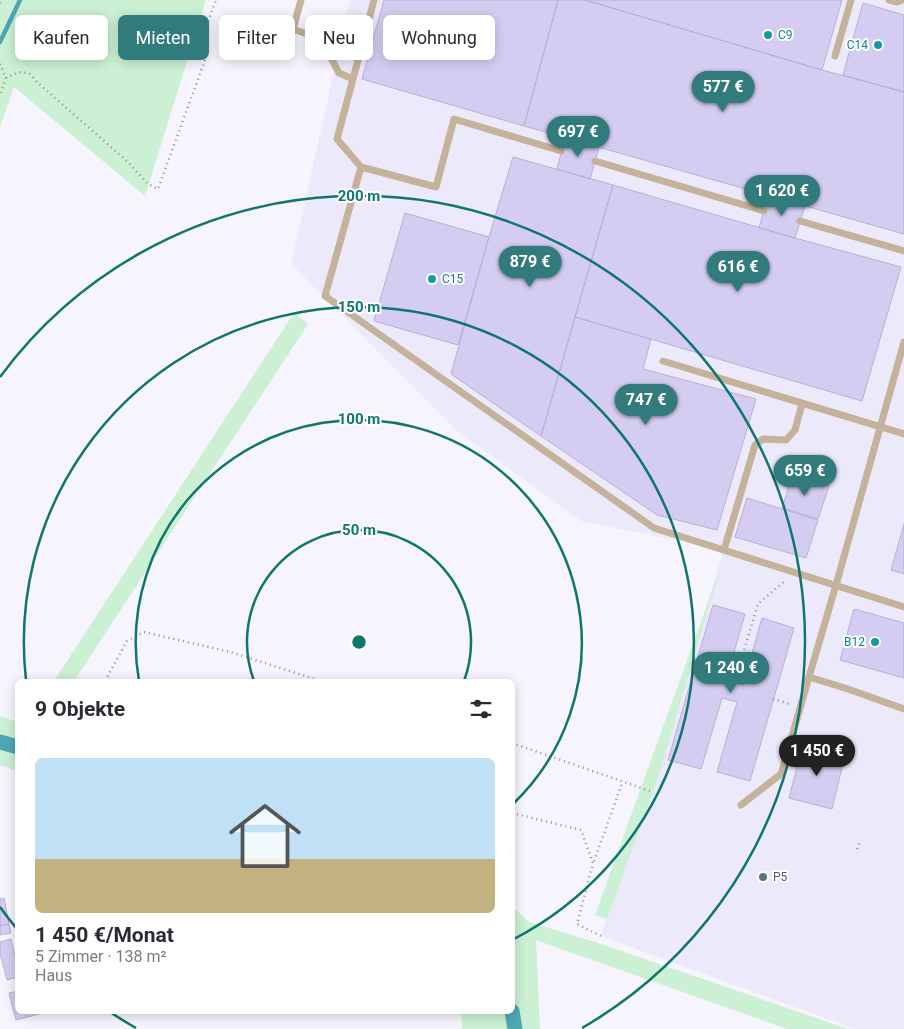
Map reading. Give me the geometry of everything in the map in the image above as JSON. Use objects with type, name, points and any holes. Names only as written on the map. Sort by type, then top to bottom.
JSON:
[{"type":"lane","points":[[301,0],[293,29],[321,39],[338,74],[353,79]]},
{"type":"lane","points":[[374,0],[337,139],[361,167],[436,187],[454,120],[562,151]]},
{"type":"lane","points":[[835,56],[851,0]]},
{"type":"lane","points":[[889,0],[897,2],[902,0]]},
{"type":"lane","points":[[595,162],[764,211]]},
{"type":"lane","points":[[361,167],[324,296],[654,528],[904,607]]},
{"type":"lane","points":[[800,221],[904,251]]},
{"type":"lane","points":[[741,805],[782,774],[904,342]]},
{"type":"lane","points":[[663,361],[904,434]]},
{"type":"lane","points":[[724,550],[755,445],[763,439],[786,440],[795,430],[802,404]]},
{"type":"lane","points":[[809,677],[904,708]]},
{"type":"path","points":[[6,78],[18,72],[28,73],[128,162],[148,184],[158,189],[205,60],[206,27],[216,0]]},
{"type":"path","points":[[0,96],[6,78],[1,64]]},
{"type":"path","points":[[734,683],[758,604],[795,572]]},
{"type":"path","points":[[106,679],[127,641],[144,632],[230,652],[315,679]]},
{"type":"path","points":[[774,699],[801,706]]},
{"type":"path","points":[[515,744],[653,792]]},
{"type":"path","points":[[601,936],[577,924],[593,863],[623,781]]},
{"type":"path","points":[[515,814],[581,830],[593,863]]},
{"type":"path","points":[[857,849],[860,842]]},
{"type":"shaded area","points":[[350,0],[904,0],[904,1029],[855,1029],[601,936],[724,550],[581,521],[456,430],[291,264],[337,60],[373,60],[373,15],[347,15]]},
{"type":"green space","points":[[0,0],[206,0],[201,15],[118,15],[118,60],[187,60],[145,196],[14,87],[0,127]]},
{"type":"green space","points":[[294,313],[308,324],[75,679],[55,679]]},
{"type":"green space","points":[[718,575],[657,781],[607,919],[595,915]]},
{"type":"green space","points":[[0,716],[15,721],[15,770],[0,765]]},
{"type":"green space","points":[[515,909],[529,922],[598,943],[848,1029],[787,1029],[536,940],[540,1029],[462,1029],[461,1014],[515,1014]]},
{"type":"building","points":[[384,0],[558,0],[524,126],[362,79],[367,60],[373,60],[373,40]]},
{"type":"building","points":[[558,0],[585,0],[822,70],[904,92],[904,234],[524,126]]},
{"type":"building","name":"C9","points":[[585,0],[842,0],[822,70]]},
{"type":"building","name":"C14","points":[[863,3],[904,15],[904,92],[843,75]]},
{"type":"building","points":[[565,138],[599,147],[590,179],[557,169]]},
{"type":"building","points":[[513,157],[613,185],[541,436],[451,374]]},
{"type":"building","points":[[613,185],[901,267],[862,401],[575,317]]},
{"type":"building","points":[[768,196],[805,206],[795,238],[759,228]]},
{"type":"building","name":"C15","points":[[405,213],[489,237],[458,345],[374,321]]},
{"type":"building","points":[[575,317],[651,339],[643,369],[756,399],[717,530],[657,515],[541,436]]},
{"type":"building","points":[[793,474],[829,486],[818,519],[782,508]]},
{"type":"building","points":[[747,498],[818,520],[806,558],[735,537]]},
{"type":"building","points":[[904,524],[904,574],[891,570]]},
{"type":"building","points":[[713,605],[745,614],[726,680],[743,685],[762,618],[794,628],[750,781],[717,772],[737,702],[722,698],[701,769],[668,760]]},
{"type":"building","name":"B12","points":[[854,609],[904,623],[904,678],[840,660]]},
{"type":"building","points":[[803,744],[845,755],[832,809],[789,798]]},
{"type":"building","points":[[4,898],[9,924],[0,926],[0,899]]},
{"type":"building","points":[[9,924],[11,933],[0,935],[0,926]]},
{"type":"building","points":[[11,939],[15,956],[15,978],[7,980],[0,953],[0,942]]},
{"type":"building","points":[[15,992],[15,1014],[39,1014],[16,1020],[9,993]]},
{"type":"waterway","points":[[0,42],[20,0]]},
{"type":"waterway","points":[[0,742],[15,746]]},
{"type":"waterway","points":[[512,1014],[515,1029]]},
{"type":"place","name":"C9","points":[[768,35]]},
{"type":"place","name":"C14","points":[[878,45]]},
{"type":"place","name":"C15","points":[[432,279]]},
{"type":"place","name":"B12","points":[[875,642]]},
{"type":"place","name":"P5","points":[[763,877]]}]
